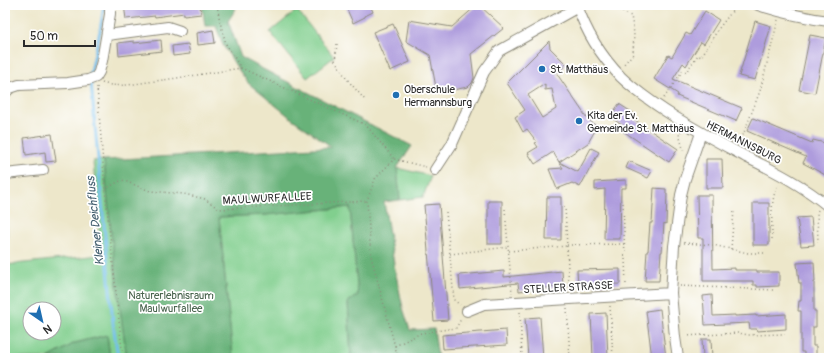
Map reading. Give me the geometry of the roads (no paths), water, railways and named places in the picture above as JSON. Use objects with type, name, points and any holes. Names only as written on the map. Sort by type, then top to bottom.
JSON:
[{"type":"street","points":[[5,93],[10,88],[19,85],[88,80],[96,77],[100,72],[107,35],[110,5]]},
{"type":"street","points":[[758,5],[815,20],[829,21]]},
{"type":"street","points":[[435,170],[452,144],[484,72],[499,51],[577,6]]},
{"type":"street","name":"HERMANNSBURG","points":[[577,6],[589,35],[616,72],[631,86],[685,124],[782,175],[826,204]]},
{"type":"street","points":[[107,35],[168,28],[180,31]]},
{"type":"street","points":[[678,358],[674,337],[671,289],[675,242],[681,195],[701,133]]},
{"type":"street","points":[[5,174],[43,170]]},
{"type":"street","name":"STELLER STRASSE","points":[[467,310],[484,304],[626,296],[671,289]]},
{"type":"waterway","name":"Kleiner Deichfluss","points":[[90,76],[104,5]]},
{"type":"waterway","name":"Kleiner Deichfluss","points":[[91,82],[113,323],[118,358]]},
{"type":"place","name":"St. Matthäus","points":[[542,69]]},
{"type":"place","name":"Oberschule Hermannsburg","points":[[396,95]]},
{"type":"place","name":"Kita der Ev. Gemeinde St. Matthäus","points":[[579,121]]},
{"type":"park label","name":"Naturerlebnisraum Maulwurfallee","points":[[171,301]]}]
